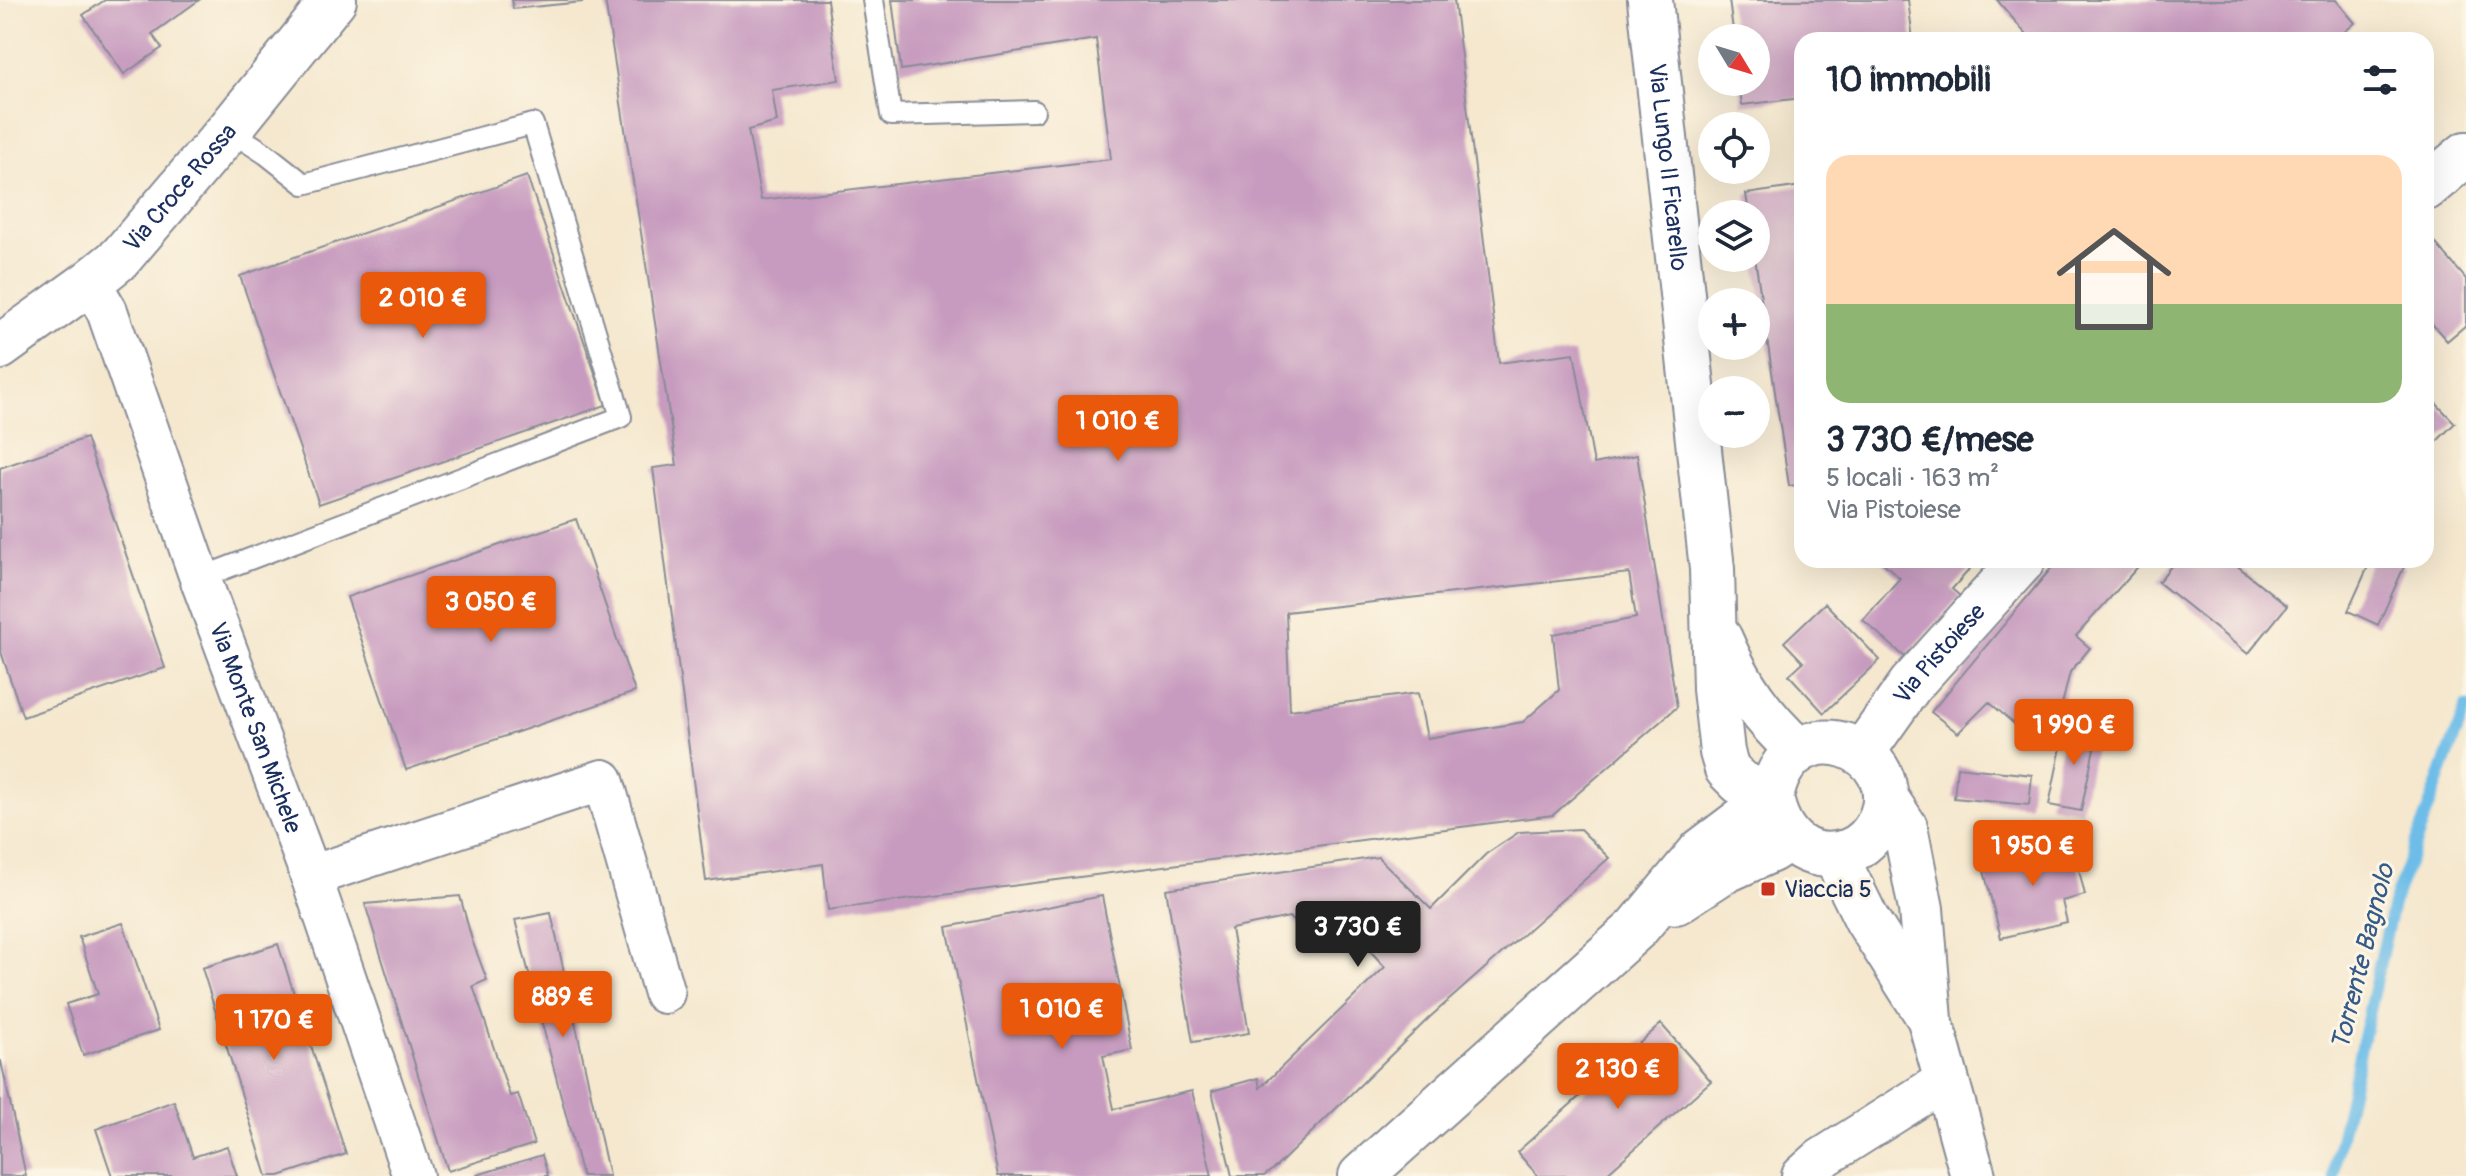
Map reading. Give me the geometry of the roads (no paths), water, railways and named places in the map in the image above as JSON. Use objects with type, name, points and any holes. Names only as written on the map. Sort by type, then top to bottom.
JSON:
[{"type":"street","name":"Via Croce Rossa","points":[[0,347],[120,258],[334,0]]},
{"type":"street","name":"Via Lungo Il Ficarello","points":[[1650,0],[1712,569],[1715,689],[1722,752],[1727,769],[1740,782],[1771,798]]},
{"type":"street","points":[[2434,181],[2466,154]]},
{"type":"street","name":"Via Monte San Michele","points":[[90,282],[107,311],[200,578],[311,876],[413,1176]]},
{"type":"street","name":"Via Pistoiese","points":[[1862,753],[1911,684],[2016,568]]},
{"type":"street","name":"Via Lungo Il Ficarello","points":[[1713,622],[1746,692],[1798,750]]},
{"type":"street","points":[[1837,742],[1862,753],[1875,766],[1883,782],[1885,797],[1882,815],[1873,833],[1854,849],[1835,855],[1811,853],[1788,839],[1775,819],[1771,798],[1774,781],[1784,763],[1798,750],[1817,743],[1837,742]]},
{"type":"street","points":[[311,876],[603,780],[664,993]]},
{"type":"street","points":[[1885,797],[1905,827],[1921,909],[1930,1020],[1973,1176]]},
{"type":"street","points":[[1361,1176],[1637,928],[1701,851],[1771,798]]},
{"type":"street","points":[[1637,928],[1722,872],[1788,839]]},
{"type":"street","points":[[1835,855],[1867,920],[1930,1020]]},
{"type":"street","points":[[1802,1176],[1821,1159],[1946,1080]]},
{"type":"lane","points":[[873,0],[891,115],[1034,111]]},
{"type":"lane","points":[[200,578],[621,417],[533,124],[304,184],[229,130]]},
{"type":"waterway","name":"Torrente Bagnolo","points":[[2334,1176],[2393,904],[2466,707]]},
{"type":"place","name":"Viaccia 5","points":[[1768,889]]}]
